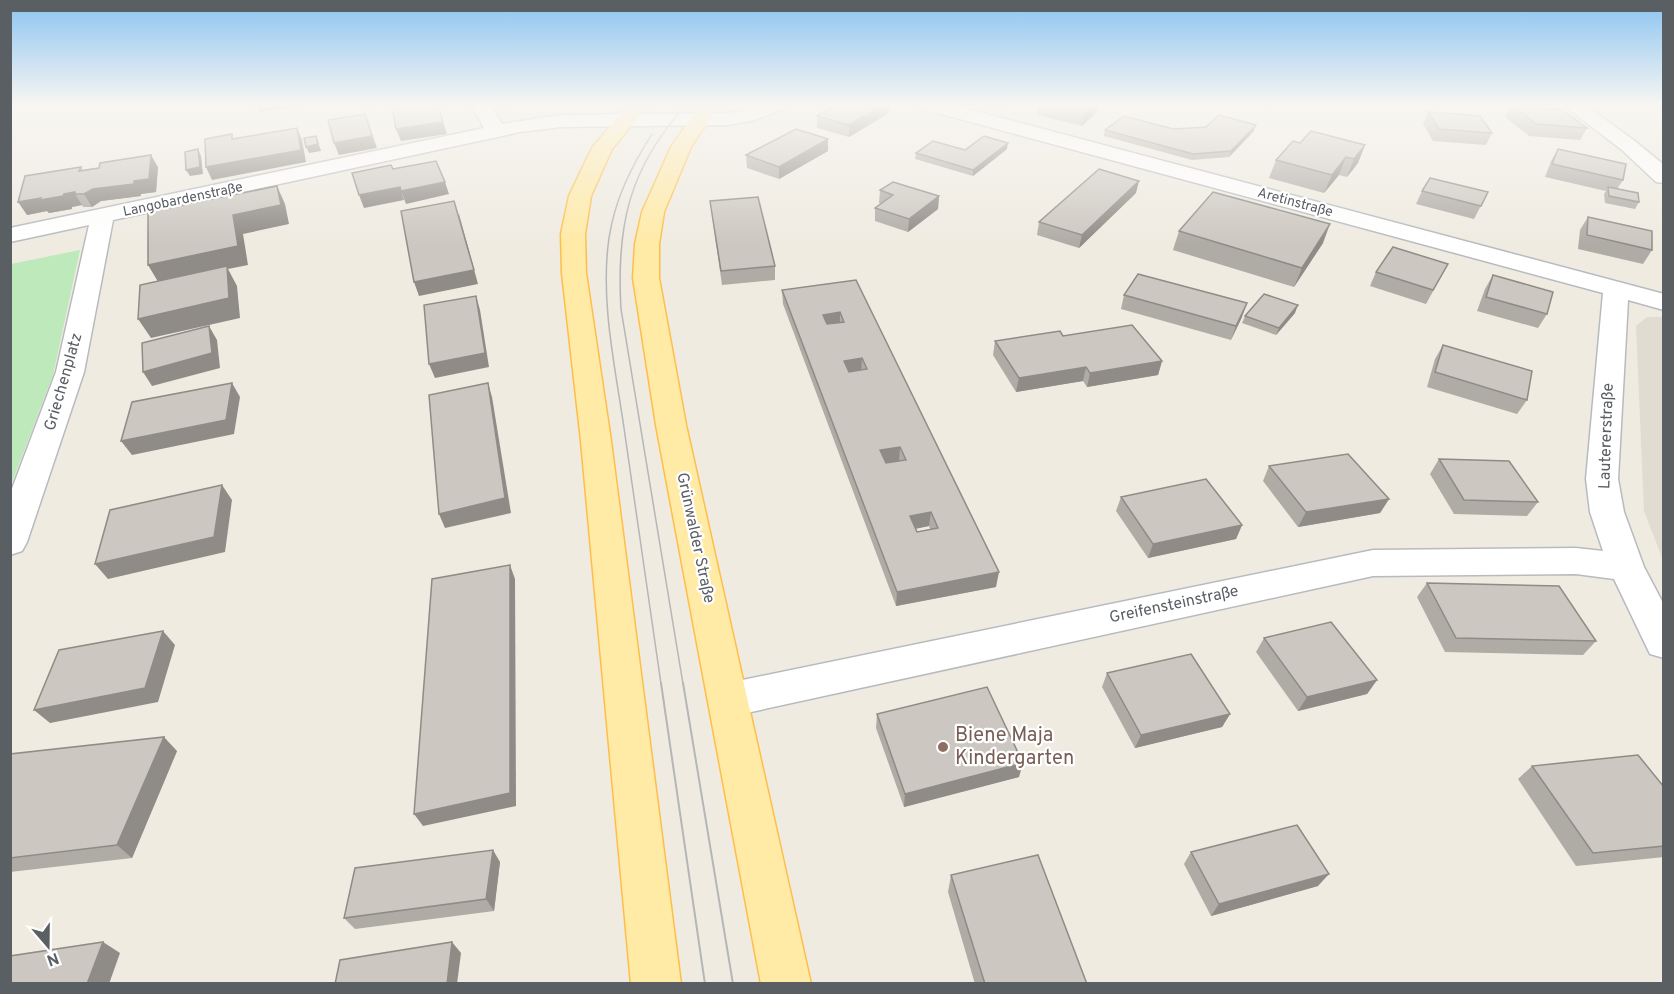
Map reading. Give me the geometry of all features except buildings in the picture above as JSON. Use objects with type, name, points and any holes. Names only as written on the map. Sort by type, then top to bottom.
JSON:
[{"type":"main road","points":[[601,150],[580,196],[573,234],[574,273],[596,441],[656,984]]},
{"type":"main road","name":"Grünwalder Straße","points":[[680,150],[653,212],[647,244],[646,278],[669,414],[786,984]]},
{"type":"street","name":"Langobardenstraße","points":[[10,235],[407,150]]},
{"type":"street","name":"Aretinstraße","points":[[1098,150],[1664,302]]},
{"type":"street","points":[[1634,150],[1664,177]]},
{"type":"street","name":"Griechenplatz","points":[[10,542],[70,372],[102,217]]},
{"type":"street","name":"Lautererstraße","points":[[1616,290],[1602,479],[1607,512],[1626,567],[1664,643]]},
{"type":"street","name":"Greifensteinstraße","points":[[728,700],[1373,563],[1576,561],[1626,567]]},
{"type":"shaded area","points":[[1647,317],[1663,317],[1663,560],[1644,511],[1636,326]]},
{"type":"green space","points":[[80,250],[53,375],[11,485],[11,264]]},
{"type":"tram line","points":[[642,150],[615,210],[609,238],[606,285],[613,357],[661,684]]},
{"type":"tram line","points":[[652,150],[639,175],[624,224],[620,279],[621,309],[683,684]]},
{"type":"tram line","points":[[661,683],[705,984]]},
{"type":"tram line","points":[[683,683],[733,984]]},
{"type":"place","name":"Biene Maja Kindergarten","points":[[943,747]]}]
